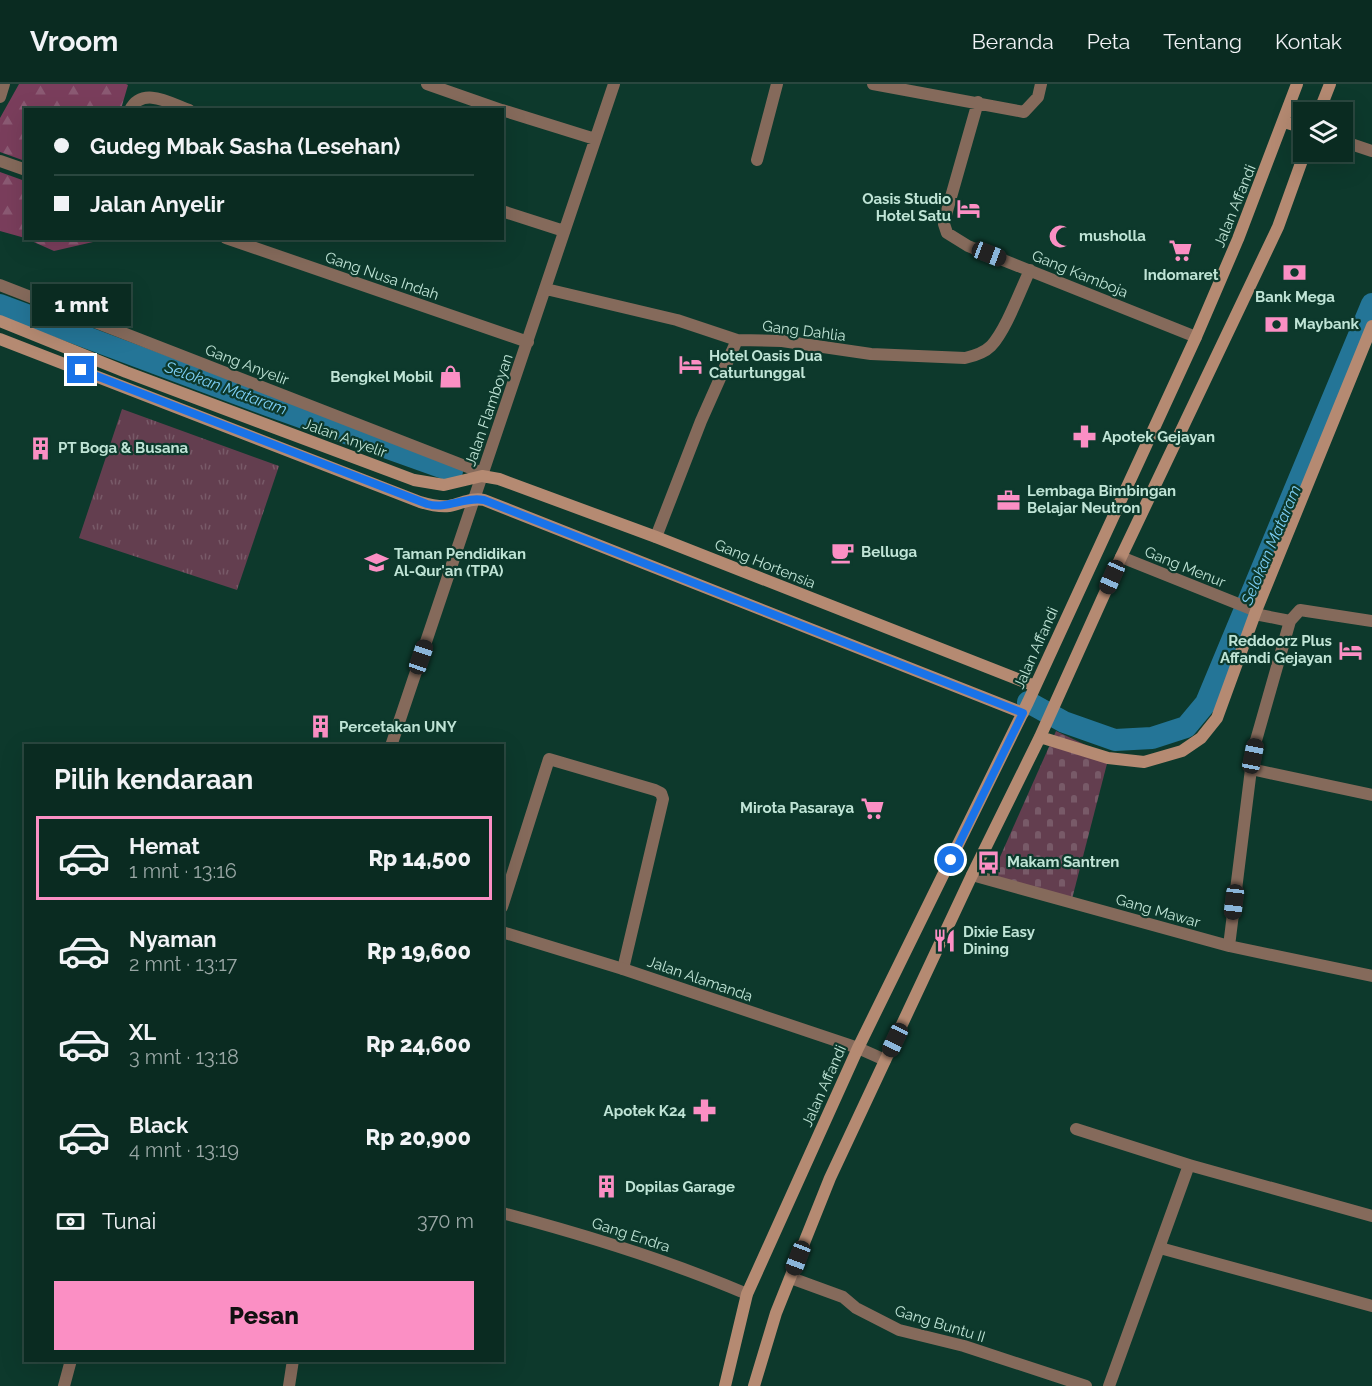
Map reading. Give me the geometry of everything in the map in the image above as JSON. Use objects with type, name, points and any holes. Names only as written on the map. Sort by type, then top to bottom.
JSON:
[{"type":"main road","name":"Jalan Affandi","points":[[725,1386],[747,1294],[858,1048],[1023,713],[1196,337],[1238,239],[1297,84]]},
{"type":"main road","points":[[1323,102],[1330,84]]},
{"type":"main road","points":[[1284,122],[1293,125]]},
{"type":"main road","points":[[754,1386],[776,1313],[830,1178],[972,875],[1043,731],[1121,557],[1278,227],[1301,162]]},
{"type":"main road","name":"Jalan Anyelir","points":[[0,321],[126,372],[414,480],[444,485],[482,475]]},
{"type":"main road","points":[[1043,731],[1108,758],[1144,762],[1182,751],[1201,738],[1217,718],[1249,609],[1372,326]]},
{"type":"main road","name":"Jalan Anyelir","points":[[0,339],[420,502],[432,506],[448,506],[474,499]]},
{"type":"main road","name":"Gang Hortensia","points":[[482,475],[499,478],[656,537],[1035,686]]},
{"type":"main road","points":[[474,499],[484,500],[1023,713]]},
{"type":"street","points":[[0,97],[4,84]]},
{"type":"street","points":[[427,84],[496,108]]},
{"type":"street","name":"Jalan Flamboyan","points":[[392,744],[614,84]]},
{"type":"street","points":[[757,160],[777,84]]},
{"type":"street","points":[[873,84],[1024,112],[1038,97],[1041,84]]},
{"type":"street","points":[[131,108],[141,97],[150,97],[183,108]]},
{"type":"street","name":"Gang Kamboja","points":[[978,102],[947,211],[944,224],[947,233],[968,246],[1196,337]]},
{"type":"street","points":[[504,111],[595,139]]},
{"type":"street","points":[[1353,145],[1372,151]]},
{"type":"street","points":[[0,161],[24,169]]},
{"type":"street","points":[[504,212],[564,231]]},
{"type":"street","name":"Gang Nusa Indah","points":[[232,240],[528,342]]},
{"type":"street","name":"Gang Dahlia","points":[[546,289],[677,320],[737,339],[782,341],[871,354],[965,358],[980,354],[990,347],[998,336],[1030,270]]},
{"type":"street","name":"Gang Anyelir","points":[[0,285],[482,475]]},
{"type":"street","points":[[656,537],[701,421],[737,339]]},
{"type":"street","name":"Gang Menur","points":[[1121,557],[1249,609],[1290,621]]},
{"type":"street","points":[[1229,946],[1255,744],[1290,621],[1300,610],[1372,621]]},
{"type":"street","points":[[504,901],[549,759],[661,793],[663,799],[623,969]]},
{"type":"street","points":[[1251,769],[1372,795]]},
{"type":"street","name":"Gang Mawar","points":[[972,875],[1229,946],[1372,976]]},
{"type":"street","name":"Jalan Alamanda","points":[[504,933],[623,969],[858,1048],[885,1060]]},
{"type":"street","points":[[1076,1130],[1189,1165],[1372,1216]]},
{"type":"street","points":[[1109,1386],[1189,1165]]},
{"type":"street","name":"Gang Endra","points":[[504,1214],[560,1228],[630,1250],[747,1294]]},
{"type":"street","points":[[1160,1248],[1372,1306]]},
{"type":"street","name":"Gang Buntu II","points":[[790,1278],[843,1298],[856,1308],[899,1330],[964,1346],[1086,1386]]},
{"type":"street","points":[[64,1386],[70,1362]]},
{"type":"street","points":[[289,1386],[293,1362]]},
{"type":"green space","points":[[19,84],[128,85],[121,108],[24,108],[24,161],[0,152],[0,118]]},
{"type":"green space","points":[[0,172],[24,181],[24,238],[0,231]]},
{"type":"green space","points":[[29,240],[94,240],[93,242],[54,251]]},
{"type":"green space","points":[[122,409],[279,466],[237,590],[79,538]]},
{"type":"green space","points":[[1056,731],[1109,756],[1072,899],[992,875]]},
{"type":"waterway","name":"Selokan Mataram","points":[[1028,702],[1064,722],[1115,740],[1152,738],[1186,727],[1206,703],[1372,304]]},
{"type":"waterway","name":"Selokan Mataram","points":[[0,305],[452,471]]},
{"type":"place","name":"Oasis Studio Hotel Satu","points":[[969,208]]},
{"type":"place","name":"musholla","points":[[1061,236]]},
{"type":"place","name":"Indomaret","points":[[1181,251]]},
{"type":"place","name":"Bank Mega","points":[[1295,273]]},
{"type":"place","name":"Maybank","points":[[1276,324]]},
{"type":"place","name":"Hotel Oasis Dua Caturtunggal","points":[[691,365]]},
{"type":"place","name":"Bengkel Mobil","points":[[451,377]]},
{"type":"place","name":"Apotek Gejayan","points":[[1084,437]]},
{"type":"place","name":"PT Boga & Busana","points":[[40,448]]},
{"type":"place","name":"Lembaga Bimbingan Belajar Neutron","points":[[1009,500]]},
{"type":"place","name":"Belluga","points":[[843,552]]},
{"type":"place","name":"Taman Pendidikan Al-Qur'an (TPA)","points":[[376,563]]},
{"type":"place","name":"Reddoorz Plus Affandi Gejayan","points":[[1350,650]]},
{"type":"place","name":"Percetakan UNY","points":[[321,727]]},
{"type":"place","name":"Mirota Pasaraya","points":[[872,808]]},
{"type":"place","name":"Makam Santren","points":[[989,862]]},
{"type":"place","name":"Dixie Easy Dining","points":[[945,941]]},
{"type":"place","name":"Apotek K24","points":[[704,1111]]},
{"type":"place","name":"Dopilas Garage","points":[[607,1187]]},
{"type":"route","points":[[81,370],[432,506],[448,506],[474,499],[484,500],[1023,713],[951,860]]}]
